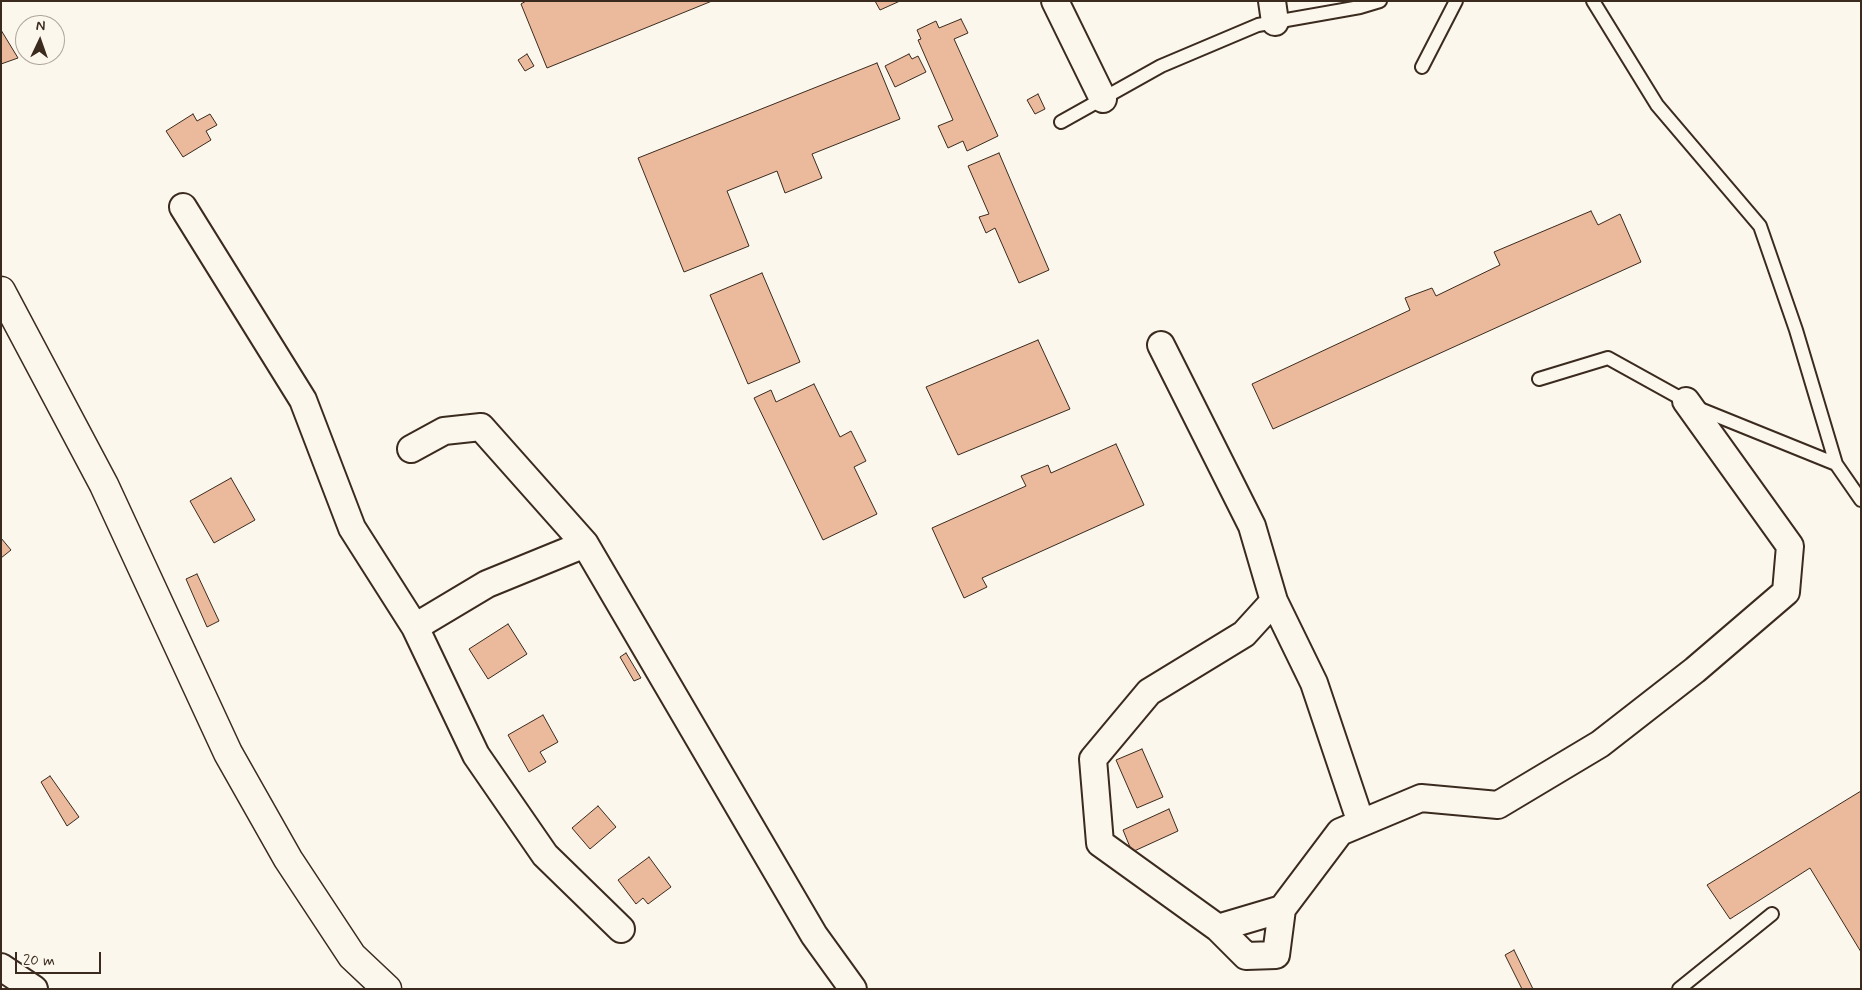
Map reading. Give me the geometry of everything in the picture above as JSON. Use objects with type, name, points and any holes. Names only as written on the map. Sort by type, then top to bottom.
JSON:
[{"type":"main road","points":[[1,292],[104,485],[228,752],[288,859],[352,956],[387,989]]},
{"type":"street","points":[[1055,1],[1102,99]]},
{"type":"street","points":[[183,207],[303,400],[352,528],[415,627],[476,755],[545,855],[621,929]]},
{"type":"street","points":[[1161,345],[1252,526],[1274,601],[1314,683],[1361,823]]},
{"type":"street","points":[[1274,601],[1244,634],[1149,692],[1093,759],[1100,843],[1218,928],[1246,956],[1276,954],[1282,909],[1340,832],[1421,798],[1498,805],[1600,744],[1695,670],[1786,592],[1790,546],[1686,401]]},
{"type":"street","points":[[411,449],[444,431],[482,426],[585,544],[814,935],[853,989]]},
{"type":"street","points":[[415,627],[487,584],[585,544]]},
{"type":"street","points":[[1218,928],[1282,909]]},
{"type":"street","points":[[1,967],[34,989]]},
{"type":"lane","points":[[1061,122],[1161,66],[1258,26],[1273,12],[1360,7],[1380,1]]},
{"type":"lane","points":[[1422,67],[1456,1]]},
{"type":"lane","points":[[1593,1],[1658,105],[1760,226],[1796,330],[1836,464],[1861,500]]},
{"type":"lane","points":[[1539,380],[1608,358],[1700,409],[1836,464]]},
{"type":"lane","points":[[1679,989],[1772,914]]},
{"type":"building","points":[[526,1],[712,1],[547,68],[521,4]]},
{"type":"building","points":[[875,1],[900,1],[880,10]]},
{"type":"building","points":[[961,19],[968,33],[954,39],[998,136],[967,151],[963,141],[948,148],[938,126],[953,120],[918,40],[921,39],[917,30],[936,21],[939,28]]},
{"type":"building","points":[[1,30],[15,53],[15,59],[1,64]]},
{"type":"building","points":[[527,54],[534,66],[525,71],[518,60]]},
{"type":"building","points":[[909,54],[912,59],[918,56],[926,72],[895,87],[885,66]]},
{"type":"building","points":[[877,63],[900,119],[812,154],[822,178],[785,193],[777,171],[727,191],[749,246],[684,272],[638,158]]},
{"type":"building","points":[[1038,94],[1045,109],[1035,114],[1027,100]]},
{"type":"building","points":[[193,114],[197,121],[210,114],[217,125],[206,131],[211,140],[183,157],[166,131]]},
{"type":"building","points":[[999,153],[1049,270],[1019,283],[995,228],[986,233],[979,217],[989,214],[968,166]]},
{"type":"building","points":[[1591,211],[1598,225],[1620,214],[1641,262],[1273,429],[1252,384],[1410,310],[1405,298],[1432,288],[1436,296],[1500,265],[1494,252]]},
{"type":"building","points":[[762,273],[800,362],[748,384],[710,295]]},
{"type":"building","points":[[1038,340],[1070,409],[958,455],[926,387]]},
{"type":"building","points":[[814,384],[840,437],[851,431],[866,461],[854,467],[877,514],[823,540],[754,398],[771,390],[776,402]]},
{"type":"building","points":[[1116,444],[1144,505],[982,578],[987,587],[964,598],[932,528],[1026,486],[1021,476],[1048,465],[1051,473]]},
{"type":"building","points":[[231,478],[255,520],[214,543],[190,501]]},
{"type":"building","points":[[1,538],[11,550],[1,558]]},
{"type":"building","points":[[197,574],[219,621],[207,627],[186,579]]},
{"type":"building","points":[[508,624],[527,654],[488,679],[469,649]]},
{"type":"building","points":[[626,653],[641,678],[634,681],[620,657]]},
{"type":"building","points":[[543,715],[558,742],[540,752],[546,762],[529,772],[508,735]]},
{"type":"building","points":[[1142,749],[1163,797],[1137,808],[1116,760]]},
{"type":"building","points":[[50,776],[79,817],[67,826],[41,782]]},
{"type":"building","points":[[1861,791],[1861,952],[1810,868],[1730,919],[1707,885]]},
{"type":"building","points":[[598,806],[616,827],[590,849],[572,828]]},
{"type":"building","points":[[1169,809],[1178,831],[1132,852],[1123,830]]},
{"type":"building","points":[[649,857],[671,887],[648,904],[643,898],[636,904],[618,880]]},
{"type":"building","points":[[1514,950],[1533,989],[1522,989],[1505,955]]}]
